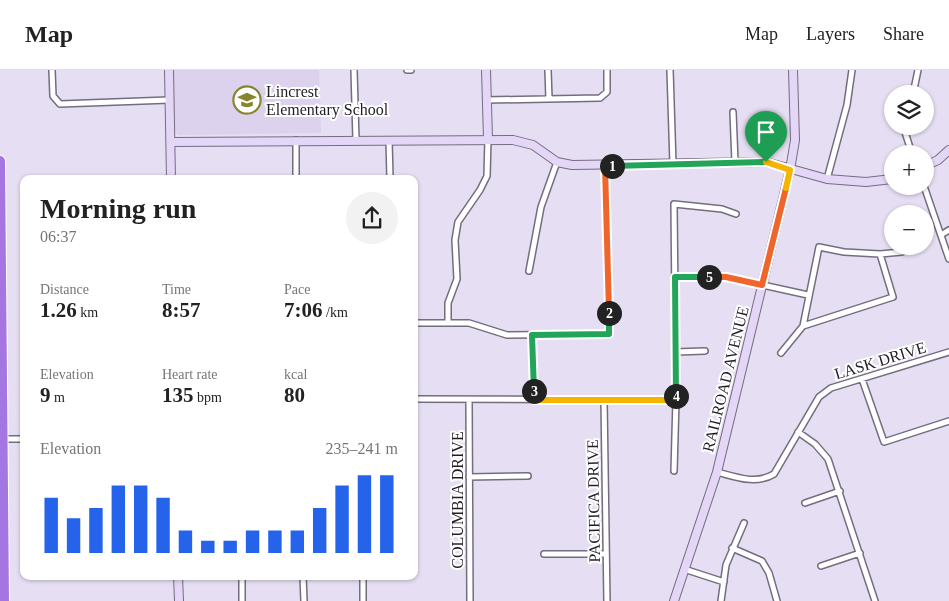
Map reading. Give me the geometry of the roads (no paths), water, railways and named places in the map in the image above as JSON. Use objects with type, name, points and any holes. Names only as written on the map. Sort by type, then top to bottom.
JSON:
[{"type":"highway","points":[[0,161],[4,601]]},
{"type":"street","points":[[52,70],[53,96],[60,104],[170,100]]},
{"type":"street","points":[[169,70],[171,175]]},
{"type":"street","points":[[354,70],[356,140]]},
{"type":"street","points":[[448,323],[448,303],[457,279],[455,240],[458,222],[480,190],[487,176],[486,70]]},
{"type":"street","points":[[548,70],[549,99]]},
{"type":"street","points":[[487,100],[600,98],[607,92],[607,70]]},
{"type":"street","points":[[670,70],[673,164]]},
{"type":"street","name":"RAILROAD AVENUE","points":[[674,601],[717,472],[790,170],[795,140],[793,70]]},
{"type":"street","points":[[827,180],[847,105],[852,70]]},
{"type":"street","points":[[915,85],[918,70]]},
{"type":"street","points":[[733,112],[735,162]]},
{"type":"street","points":[[296,140],[296,175]]},
{"type":"street","points":[[390,140],[390,175]]},
{"type":"street","points":[[170,142],[513,140],[533,145],[557,162],[572,165],[605,166],[766,162],[827,180],[866,182],[884,181]]},
{"type":"street","points":[[934,162],[949,150]]},
{"type":"street","points":[[529,271],[541,207],[557,162]]},
{"type":"street","points":[[418,323],[469,323],[507,335],[609,334],[605,166]]},
{"type":"street","points":[[927,195],[949,259]]},
{"type":"street","points":[[674,471],[676,400],[674,204],[722,209],[736,214]]},
{"type":"street","points":[[941,235],[949,230]]},
{"type":"street","points":[[781,353],[802,326],[819,247],[844,252],[884,254]]},
{"type":"street","points":[[802,326],[893,297],[880,254]]},
{"type":"street","points":[[675,277],[726,277],[808,295]]},
{"type":"street","points":[[532,335],[534,400]]},
{"type":"street","points":[[675,352],[705,351]]},
{"type":"street","name":"LASK DRIVE","points":[[717,472],[751,480],[765,479],[774,474],[819,397],[830,388],[949,352]]},
{"type":"street","points":[[862,379],[884,442],[949,421]]},
{"type":"street","points":[[418,399],[676,400]]},
{"type":"street","name":"COLUMBIA DRIVE","points":[[469,400],[470,601]]},
{"type":"street","name":"PACIFICA DRIVE","points":[[604,400],[607,601]]},
{"type":"street","points":[[798,432],[815,444],[828,459],[875,601]]},
{"type":"street","points":[[2,439],[20,439]]},
{"type":"street","points":[[469,477],[528,476]]},
{"type":"street","points":[[805,503],[840,491]]},
{"type":"street","points":[[721,601],[726,565],[744,523]]},
{"type":"street","points":[[732,548],[762,561],[769,573],[777,601]]},
{"type":"street","points":[[821,566],[860,553]]},
{"type":"street","points":[[544,554],[606,554]]},
{"type":"street","points":[[684,569],[724,582]]},
{"type":"street","points":[[178,580],[178,601]]},
{"type":"street","points":[[242,580],[242,601]]},
{"type":"street","points":[[304,580],[304,601]]},
{"type":"street","points":[[363,580],[363,601]]},
{"type":"place","name":"Lincrest Elementary School","points":[[247,100]]}]
